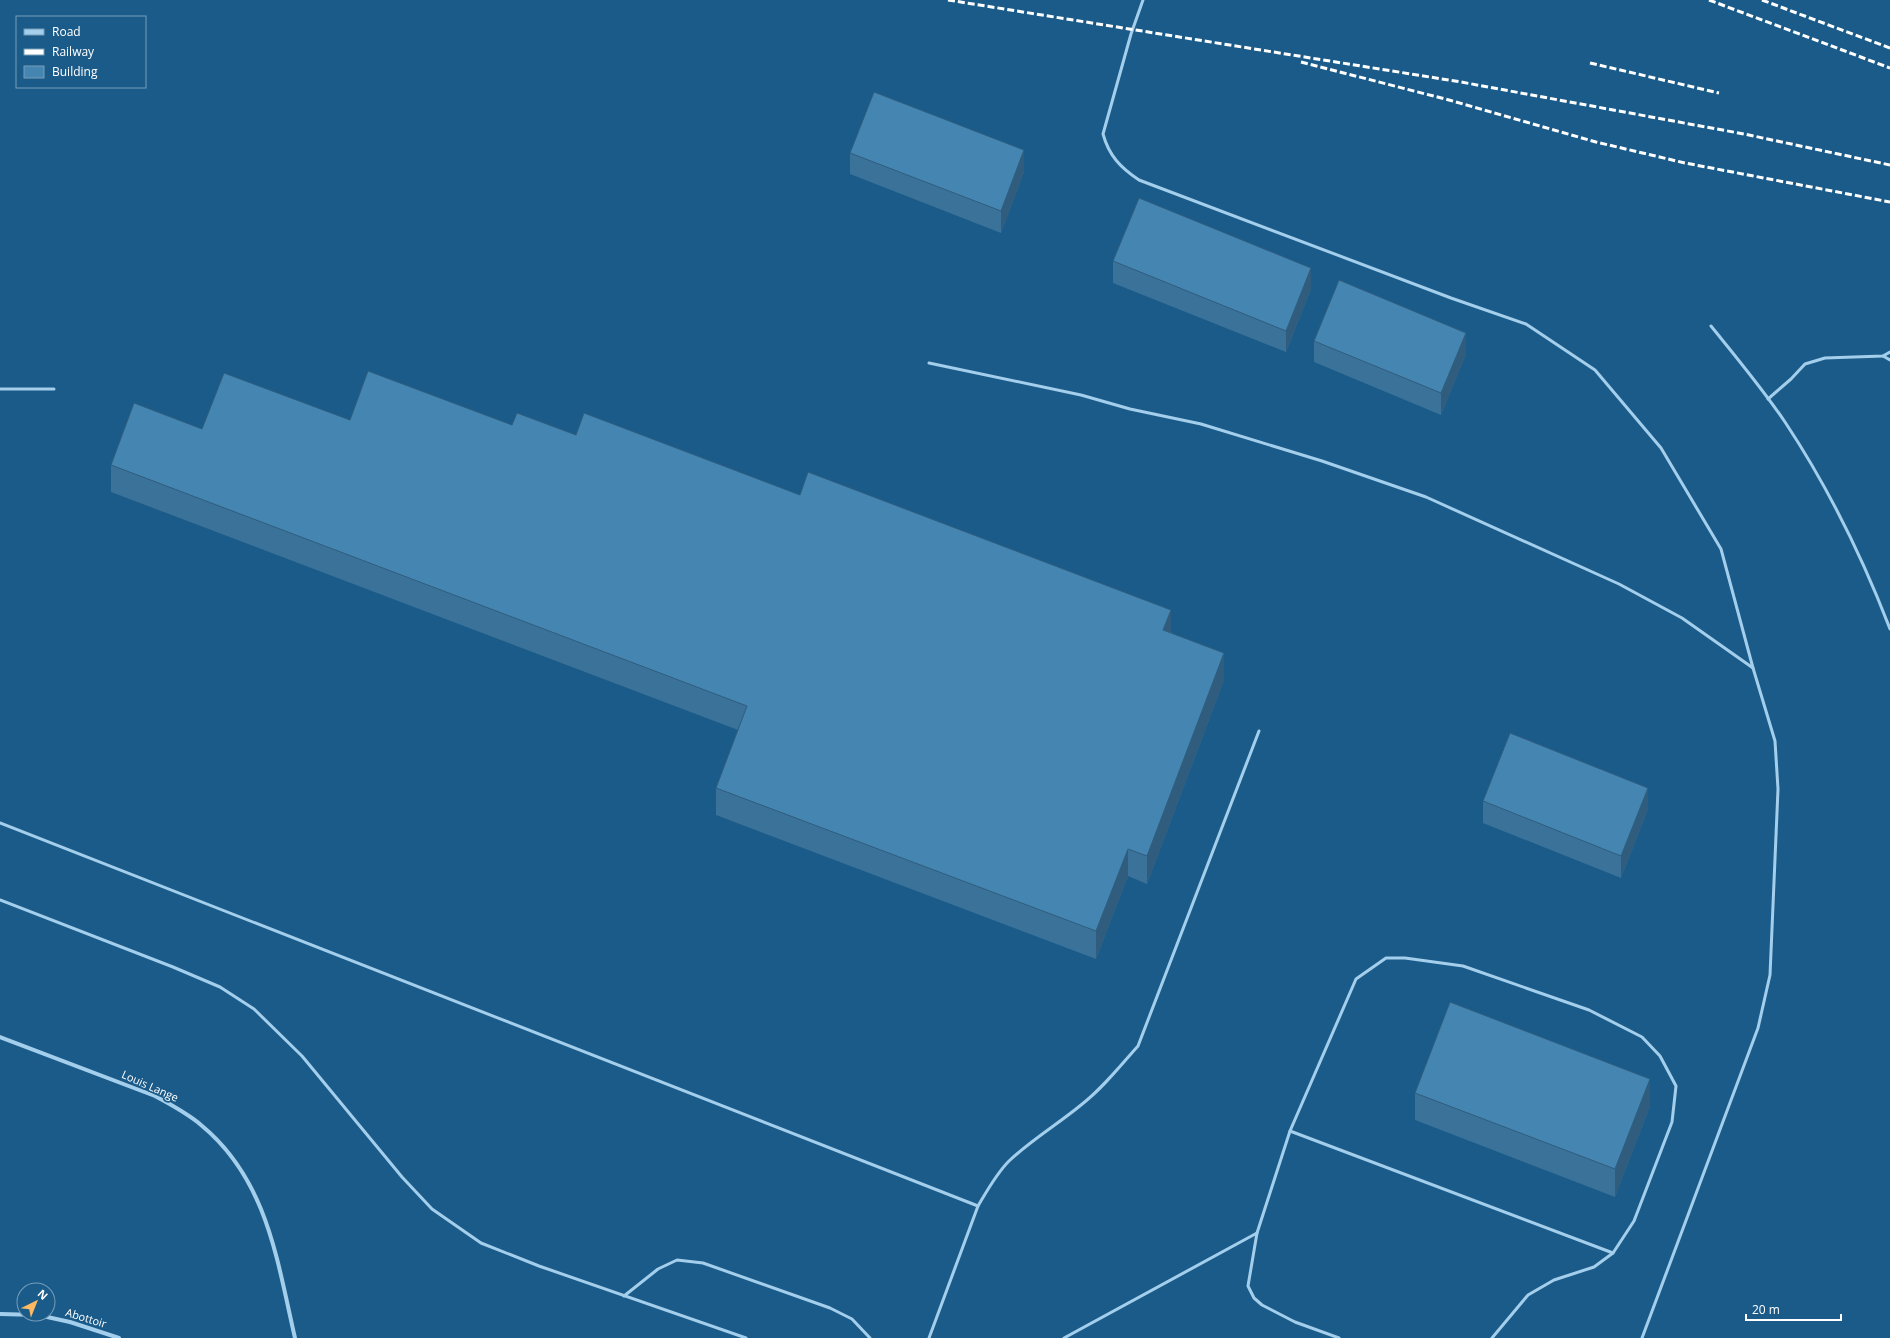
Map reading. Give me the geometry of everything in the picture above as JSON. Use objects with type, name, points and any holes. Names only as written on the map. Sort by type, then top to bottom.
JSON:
[{"type":"street","name":"Louis Lange","points":[[0,1037],[155,1096],[179,1109],[201,1125],[221,1144],[242,1170],[253,1188],[264,1213],[272,1239],[295,1338]]},
{"type":"street","name":"Abottoir","points":[[0,1314],[38,1315],[70,1322],[119,1338]]},
{"type":"lane","points":[[1143,0],[1131,34],[1104,134],[1106,145],[1122,168],[1139,180],[1451,298],[1526,324],[1595,370],[1661,448],[1722,549],[1753,668],[1775,741],[1778,789],[1770,975],[1758,1028],[1642,1338]]},
{"type":"lane","points":[[1711,326],[1749,372],[1816,471],[1870,578],[1890,629]]},
{"type":"lane","points":[[1768,399],[1791,379],[1805,364],[1825,358],[1883,356],[1890,352]]},
{"type":"lane","points":[[1883,356],[1890,360]]},
{"type":"lane","points":[[929,363],[1081,395],[1130,409],[1201,424],[1322,461],[1426,497],[1647,598],[1682,618],[1753,668]]},
{"type":"lane","points":[[0,389],[54,389]]},
{"type":"lane","points":[[930,1338],[978,1206],[988,1188],[1008,1162],[1042,1133],[1081,1105],[1110,1079],[1138,1046],[1259,731]]},
{"type":"lane","points":[[0,823],[978,1206]]},
{"type":"lane","points":[[0,900],[173,967],[220,987],[254,1009],[302,1056],[402,1177],[432,1209],[481,1243],[539,1266],[734,1336],[746,1338]]},
{"type":"lane","points":[[1339,1338],[1295,1322],[1262,1305],[1254,1298],[1248,1286],[1257,1233],[1290,1131],[1356,978],[1386,958],[1404,958],[1463,966],[1589,1010],[1642,1037],[1660,1056],[1676,1086],[1672,1122],[1634,1221],[1613,1253],[1594,1267],[1554,1280],[1528,1296],[1492,1338]]},
{"type":"lane","points":[[1290,1131],[1613,1253]]},
{"type":"lane","points":[[1064,1338],[1257,1233]]},
{"type":"lane","points":[[624,1296],[658,1269],[677,1260],[703,1263],[830,1308],[852,1320],[870,1338]]},
{"type":"building","points":[[874,92],[1024,150],[1001,211],[850,153]]},
{"type":"building","points":[[1139,198],[1311,268],[1286,331],[1113,261]]},
{"type":"building","points":[[1339,280],[1466,333],[1441,393],[1314,341]]},
{"type":"building","points":[[368,371],[512,425],[517,413],[576,435],[584,413],[800,495],[808,472],[1171,610],[1163,630],[1224,653],[1147,856],[1128,849],[1096,931],[716,788],[747,706],[111,465],[134,403],[202,429],[224,373],[350,420]]},
{"type":"building","points":[[1510,733],[1648,788],[1621,856],[1483,801]]},
{"type":"building","points":[[1450,1002],[1650,1079],[1615,1169],[1415,1093]]},
{"type":"railway","points":[[948,0],[1461,82],[1744,134],[1890,165]]},
{"type":"railway","points":[[1709,0],[1890,68]]},
{"type":"railway","points":[[1762,0],[1890,48]]},
{"type":"railway","points":[[1301,62],[1449,100],[1596,142],[1685,163],[1890,202]]},
{"type":"railway","points":[[1590,63],[1719,93]]}]
